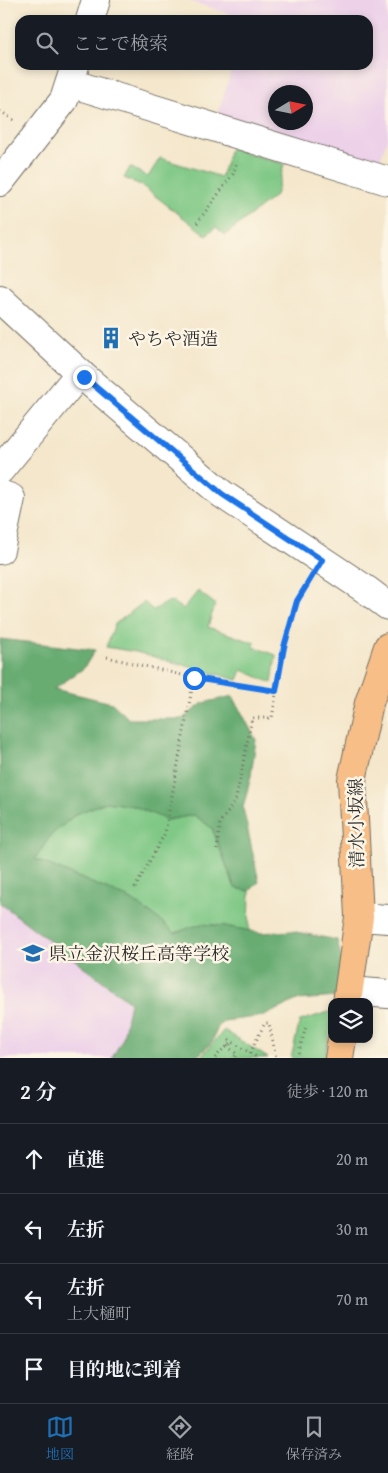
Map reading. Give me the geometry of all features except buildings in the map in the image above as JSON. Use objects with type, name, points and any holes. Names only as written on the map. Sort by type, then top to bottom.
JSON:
[{"type":"main road","name":"清水小坂線","points":[[348,996],[359,917],[352,780],[369,703],[388,647]]},
{"type":"main road","points":[[339,1058],[341,1043]]},
{"type":"street","points":[[92,15],[96,0]]},
{"type":"street","points":[[0,182],[64,100],[73,74],[245,137],[388,181]]},
{"type":"street","points":[[0,299],[80,373],[222,494],[388,606]]},
{"type":"street","points":[[0,470],[80,373]]},
{"type":"street","points":[[0,494],[11,498],[0,550]]},
{"type":"street","points":[[359,917],[388,919]]},
{"type":"street","points":[[348,996],[388,994]]},
{"type":"path","points":[[197,223],[233,174],[245,137]]},
{"type":"path","points":[[217,850],[220,822],[236,799],[252,718],[272,718],[284,647],[297,601],[322,560]]},
{"type":"path","points":[[108,656],[194,678],[276,691]]},
{"type":"path","points":[[135,888],[165,832],[194,678]]},
{"type":"path","points":[[250,1053],[265,1023],[269,1023],[276,1058]]},
{"type":"path","points":[[298,1058],[306,1027]]},
{"type":"path","points":[[229,1040],[255,1057]]},
{"type":"path","points":[[215,1058],[233,1042]]},
{"type":"path","points":[[228,1046],[238,1054],[234,1058]]},
{"type":"shaded area","points":[[186,0],[388,0],[388,136],[377,170],[217,117],[231,70],[373,70],[373,15],[233,15]]},
{"type":"shaded area","name":"県立金沢桜丘高等学校","points":[[0,903],[130,1002],[123,1038],[112,1058],[0,1058]]},
{"type":"green space","points":[[230,148],[284,164],[276,195],[225,235],[216,227],[206,235],[141,185],[124,178],[130,167],[148,177],[160,158],[221,177]]},
{"type":"green space","points":[[198,591],[215,604],[208,627],[255,643],[254,647],[276,655],[272,683],[242,670],[238,680],[136,652],[106,647],[115,624],[144,602],[153,610],[170,601],[183,609]]},
{"type":"green space","points":[[0,639],[95,650],[84,668],[54,689],[112,703],[129,719],[182,719],[203,703],[233,696],[256,740],[251,776],[243,808],[259,882],[250,891],[235,888],[212,828],[194,815],[167,820],[134,806],[106,802],[76,814],[51,835],[35,859],[132,900],[175,933],[201,924],[225,926],[261,933],[291,931],[337,940],[343,966],[338,997],[297,1000],[264,1016],[224,1021],[218,1027],[212,1042],[196,1058],[112,1058],[123,1038],[130,1002],[0,903]]},
{"type":"green space","points":[[106,802],[134,806],[167,820],[194,815],[212,828],[235,888],[250,891],[249,931],[201,924],[175,933],[132,900],[35,859],[51,835],[76,814]]},
{"type":"green space","points":[[328,1012],[328,1042],[325,1058],[291,1058],[300,1021]]},
{"type":"green space","points":[[224,1030],[268,1058],[200,1058]]},
{"type":"place","name":"やちや酒造","points":[[111,338]]},
{"type":"place","name":"県立金沢桜丘高等学校","points":[[33,953]]},
{"type":"route","points":[[84,377],[222,494],[322,560],[297,601],[284,647],[276,691],[194,678]]}]
